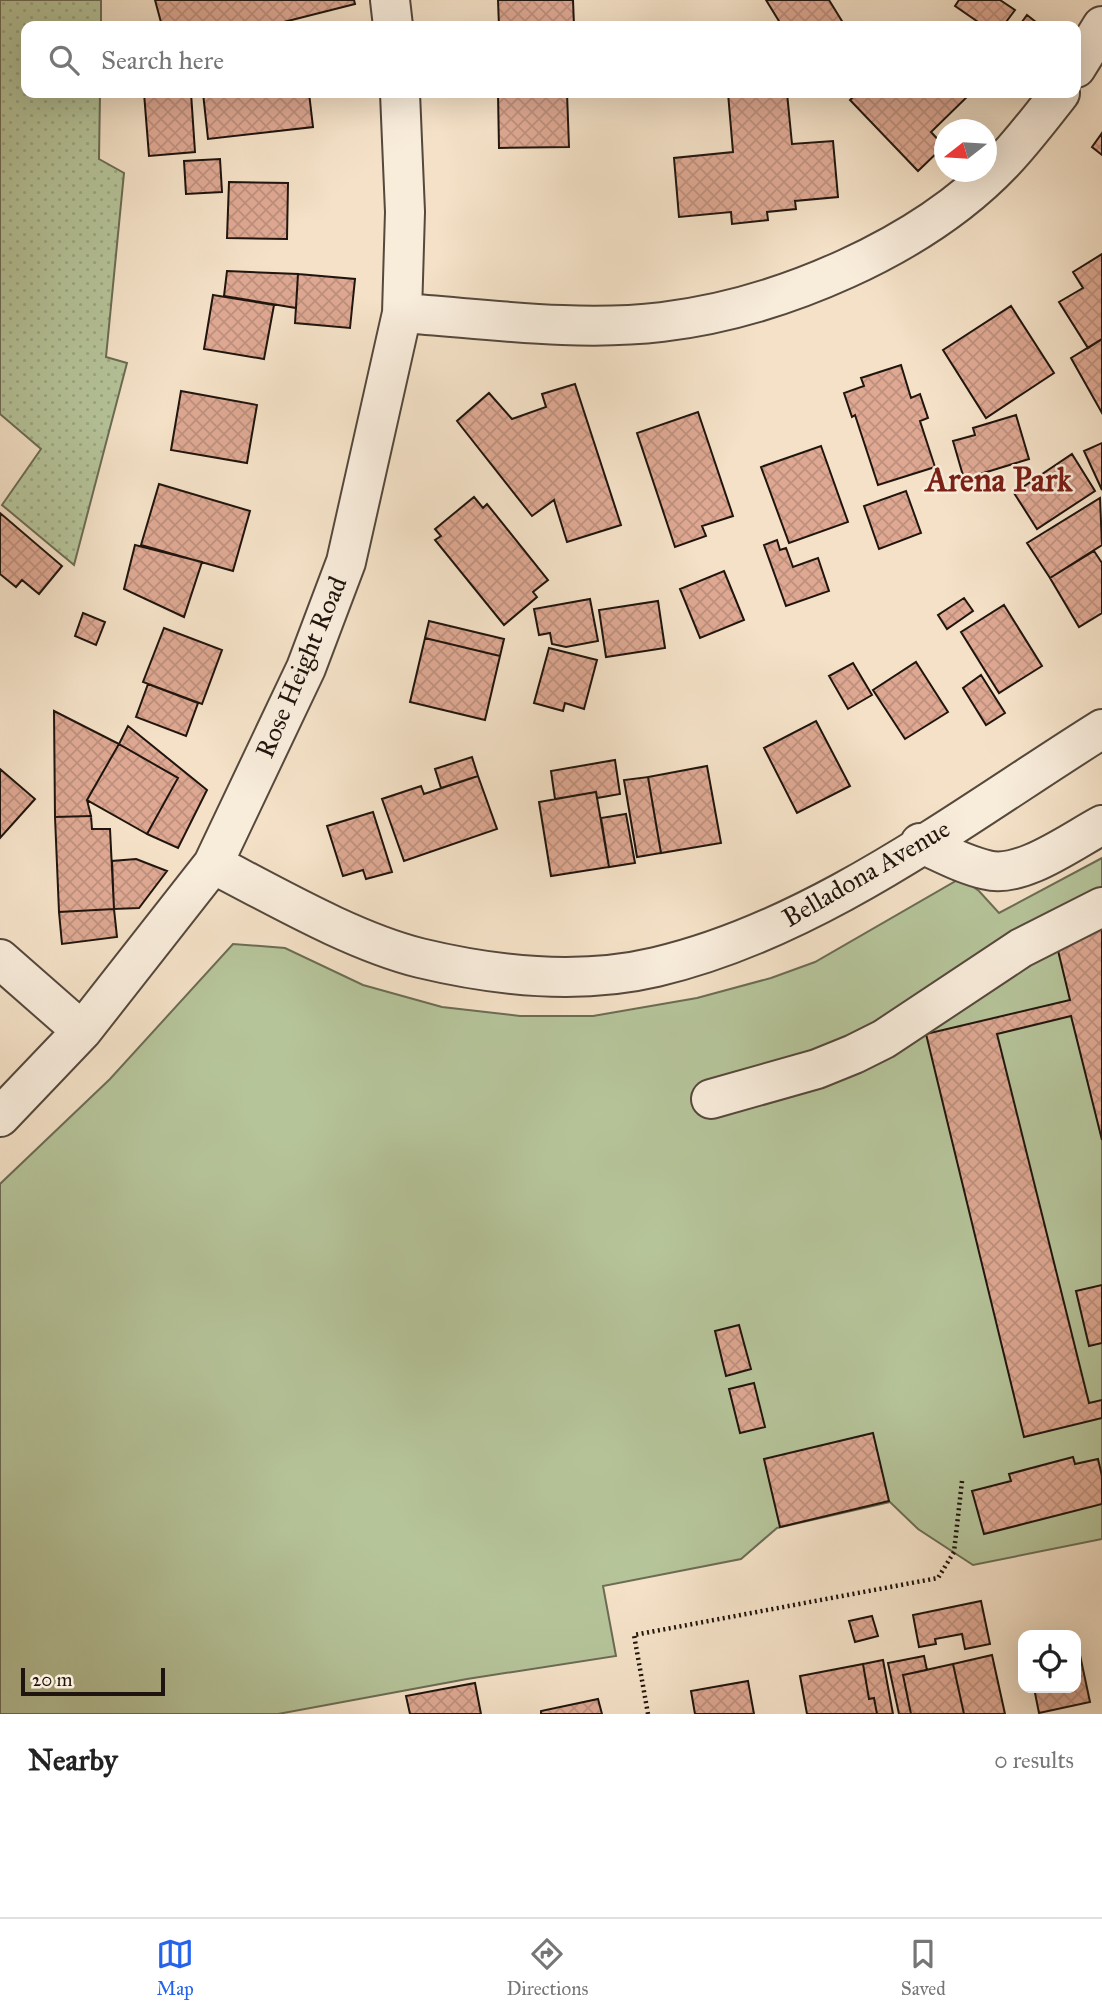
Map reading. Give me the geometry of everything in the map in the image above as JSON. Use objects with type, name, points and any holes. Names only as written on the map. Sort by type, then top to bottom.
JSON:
[{"type":"street","points":[[390,0],[392,21]]},
{"type":"street","points":[[1081,60],[1102,26]]},
{"type":"street","name":"Rose Height Road","points":[[0,1117],[82,1031],[213,864],[306,668],[345,562],[402,313],[405,212],[400,98]]},
{"type":"street","points":[[402,313],[582,325],[662,322],[739,307],[834,275],[932,221],[1002,163],[1056,98]]},
{"type":"street","name":"Belladona Avenue","points":[[213,864],[329,923],[417,957],[482,970],[581,977],[655,967],[729,944],[785,922],[857,885],[1102,729]]},
{"type":"street","points":[[920,843],[989,871],[1004,871],[1021,868],[1102,825]]},
{"type":"street","points":[[711,1099],[817,1069],[854,1054],[893,1033],[1021,948],[1102,907]]},
{"type":"street","points":[[0,958],[82,1031]]},
{"type":"path","points":[[648,1714],[634,1635],[938,1578],[954,1552],[962,1481]]},
{"type":"green space","points":[[0,0],[101,0],[101,21],[21,21],[21,98],[100,98],[99,159],[124,173],[106,357],[127,363],[74,565],[2,505],[41,449],[0,414]]},
{"type":"green space","points":[[1102,858],[1102,1539],[973,1565],[918,1529],[890,1502],[777,1528],[741,1559],[603,1586],[616,1656],[467,1679],[278,1714],[0,1714],[0,1184],[110,1079],[233,944],[285,948],[363,985],[442,1007],[520,1016],[593,1016],[697,998],[771,978],[815,962],[961,878],[979,891],[999,913]]},
{"type":"building","points":[[155,0],[354,0],[355,4],[288,21],[161,21]]},
{"type":"building","points":[[498,0],[573,0],[574,21],[499,21]]},
{"type":"building","points":[[766,0],[829,0],[842,21],[779,21]]},
{"type":"building","points":[[959,0],[1000,0],[1015,10],[1007,21],[977,21],[955,6]]},
{"type":"building","points":[[1027,15],[1035,21],[1023,21]]},
{"type":"building","points":[[144,98],[191,98],[195,152],[149,156]]},
{"type":"building","points":[[204,98],[310,98],[313,127],[208,139]]},
{"type":"building","points":[[498,98],[567,98],[569,147],[499,148]]},
{"type":"building","points":[[728,98],[787,98],[792,144],[833,141],[838,197],[795,201],[796,209],[767,212],[768,220],[732,224],[731,212],[679,217],[674,158],[733,152]]},
{"type":"building","points":[[852,98],[966,98],[944,119],[934,119],[934,129],[931,132],[934,135],[934,156],[918,171],[850,100]]},
{"type":"building","points":[[1102,133],[1102,155],[1092,147]]},
{"type":"building","points":[[220,159],[222,192],[186,194],[184,161]]},
{"type":"building","points":[[229,182],[288,183],[287,239],[227,238]]},
{"type":"building","points":[[1102,254],[1102,339],[1088,348],[1059,302],[1083,288],[1073,272]]},
{"type":"building","points":[[227,271],[298,274],[296,308],[224,296]]},
{"type":"building","points":[[298,274],[355,279],[350,328],[295,323]]},
{"type":"building","points":[[213,295],[274,305],[264,359],[204,349]]},
{"type":"building","points":[[1011,306],[1054,373],[986,418],[943,350]]},
{"type":"building","points":[[1102,339],[1102,413],[1071,358]]},
{"type":"building","points":[[901,365],[911,398],[920,394],[928,418],[920,421],[935,467],[878,485],[855,415],[852,417],[844,393],[864,386],[861,378]]},
{"type":"building","points":[[575,384],[621,525],[567,542],[554,500],[532,516],[457,421],[489,393],[512,419],[546,407],[542,394]]},
{"type":"building","points":[[181,391],[257,405],[247,463],[171,450]]},
{"type":"building","points":[[698,412],[733,516],[702,526],[706,536],[675,547],[637,433]]},
{"type":"building","points":[[1016,415],[1029,459],[964,479],[953,441],[975,435],[973,428]]},
{"type":"building","points":[[1102,443],[1102,490],[1084,451]]},
{"type":"building","points":[[821,446],[848,522],[789,543],[761,467]]},
{"type":"building","points":[[1072,454],[1095,491],[1037,529],[1014,493]]},
{"type":"building","points":[[159,484],[250,511],[233,571],[141,545]]},
{"type":"building","points":[[906,491],[921,533],[879,549],[864,506]]},
{"type":"building","points":[[474,497],[483,508],[487,504],[548,580],[533,592],[537,597],[504,625],[435,540],[441,536],[435,529]]},
{"type":"building","points":[[1100,498],[1102,545],[1050,578],[1027,543]]},
{"type":"building","points":[[0,513],[62,566],[39,594],[22,580],[16,587],[0,574]]},
{"type":"building","points":[[777,540],[780,550],[786,548],[793,567],[818,558],[829,591],[786,606],[764,545]]},
{"type":"building","points":[[135,545],[202,562],[184,617],[124,589]]},
{"type":"building","points":[[1094,551],[1102,563],[1102,613],[1079,627],[1050,578]]},
{"type":"building","points":[[724,571],[744,620],[700,638],[680,589]]},
{"type":"building","points":[[964,598],[973,611],[947,629],[938,615]]},
{"type":"building","points":[[590,599],[598,641],[566,647],[552,644],[550,633],[539,635],[534,609]]},
{"type":"building","points":[[658,601],[665,648],[606,657],[599,610]]},
{"type":"building","points":[[1004,605],[1042,666],[999,693],[961,632]]},
{"type":"building","points":[[83,613],[105,622],[96,645],[75,636]]},
{"type":"building","points":[[429,621],[504,639],[500,656],[425,638]]},
{"type":"building","points":[[164,628],[222,650],[202,704],[143,682]]},
{"type":"building","points":[[425,638],[500,656],[485,720],[410,702]]},
{"type":"building","points":[[549,648],[597,660],[584,709],[565,703],[563,711],[534,703]]},
{"type":"building","points":[[916,662],[948,712],[905,739],[873,690]]},
{"type":"building","points":[[853,663],[872,695],[848,709],[829,676]]},
{"type":"building","points":[[981,675],[1005,713],[986,725],[963,688]]},
{"type":"building","points":[[148,684],[198,703],[186,736],[136,717]]},
{"type":"building","points":[[54,711],[119,744],[87,800],[91,816],[55,817]]},
{"type":"building","points":[[816,721],[850,786],[797,813],[764,748]]},
{"type":"building","points":[[128,726],[207,790],[178,848],[147,834],[178,778],[119,744]]},
{"type":"building","points":[[119,744],[178,778],[147,834],[87,800]]},
{"type":"building","points":[[472,757],[478,776],[441,788],[435,769]]},
{"type":"building","points":[[615,760],[620,794],[597,798],[596,792],[555,799],[551,771]]},
{"type":"building","points":[[707,766],[721,843],[661,853],[648,777]]},
{"type":"building","points":[[0,769],[35,799],[0,838]]},
{"type":"building","points":[[478,776],[497,829],[404,861],[382,799],[421,786],[424,794]]},
{"type":"building","points":[[648,777],[661,853],[637,857],[624,780]]},
{"type":"building","points":[[596,792],[609,867],[551,876],[539,802]]},
{"type":"building","points":[[373,812],[392,872],[366,879],[363,870],[343,876],[327,826]]},
{"type":"building","points":[[626,814],[635,863],[609,867],[601,818]]},
{"type":"building","points":[[91,816],[92,829],[110,829],[114,909],[59,912],[55,817]]},
{"type":"building","points":[[136,859],[167,871],[139,908],[114,909],[112,861]]},
{"type":"building","points":[[114,909],[117,937],[62,944],[59,912]]},
{"type":"building","points":[[1102,922],[1102,1140],[1071,1016],[997,1034],[1089,1403],[1102,1400],[1102,1418],[1024,1437],[926,1034],[1070,1000],[1054,934]]},
{"type":"building","points":[[1102,1285],[1102,1343],[1089,1346],[1076,1291]]},
{"type":"building","points":[[739,1325],[751,1369],[726,1376],[715,1331]]},
{"type":"building","points":[[754,1383],[765,1427],[740,1433],[729,1389]]},
{"type":"building","points":[[873,1433],[889,1501],[780,1527],[764,1459]]},
{"type":"building","points":[[1073,1457],[1075,1464],[1098,1459],[1102,1476],[1102,1504],[984,1534],[972,1491],[1011,1481],[1009,1474]]},
{"type":"building","points":[[981,1601],[990,1644],[965,1649],[962,1634],[935,1639],[936,1644],[919,1647],[913,1615]]},
{"type":"building","points":[[872,1616],[878,1636],[855,1642],[849,1621]]},
{"type":"building","points":[[992,1655],[1005,1714],[964,1714],[953,1664]]},
{"type":"building","points":[[924,1656],[927,1670],[903,1675],[911,1714],[899,1714],[888,1663]]},
{"type":"building","points":[[883,1660],[893,1714],[877,1714],[874,1698],[869,1699],[863,1664]]},
{"type":"building","points":[[1081,1660],[1090,1702],[1039,1713],[1035,1693],[1081,1693]]},
{"type":"building","points":[[863,1664],[869,1699],[874,1698],[877,1714],[807,1714],[800,1676]]},
{"type":"building","points":[[953,1664],[964,1714],[911,1714],[903,1675]]},
{"type":"building","points":[[748,1681],[754,1714],[695,1714],[691,1691]]},
{"type":"building","points":[[475,1683],[481,1714],[410,1714],[406,1696]]},
{"type":"building","points":[[598,1699],[602,1714],[541,1714],[541,1711]]},
{"type":"district","name":"Arena Park","points":[[999,480]]}]
